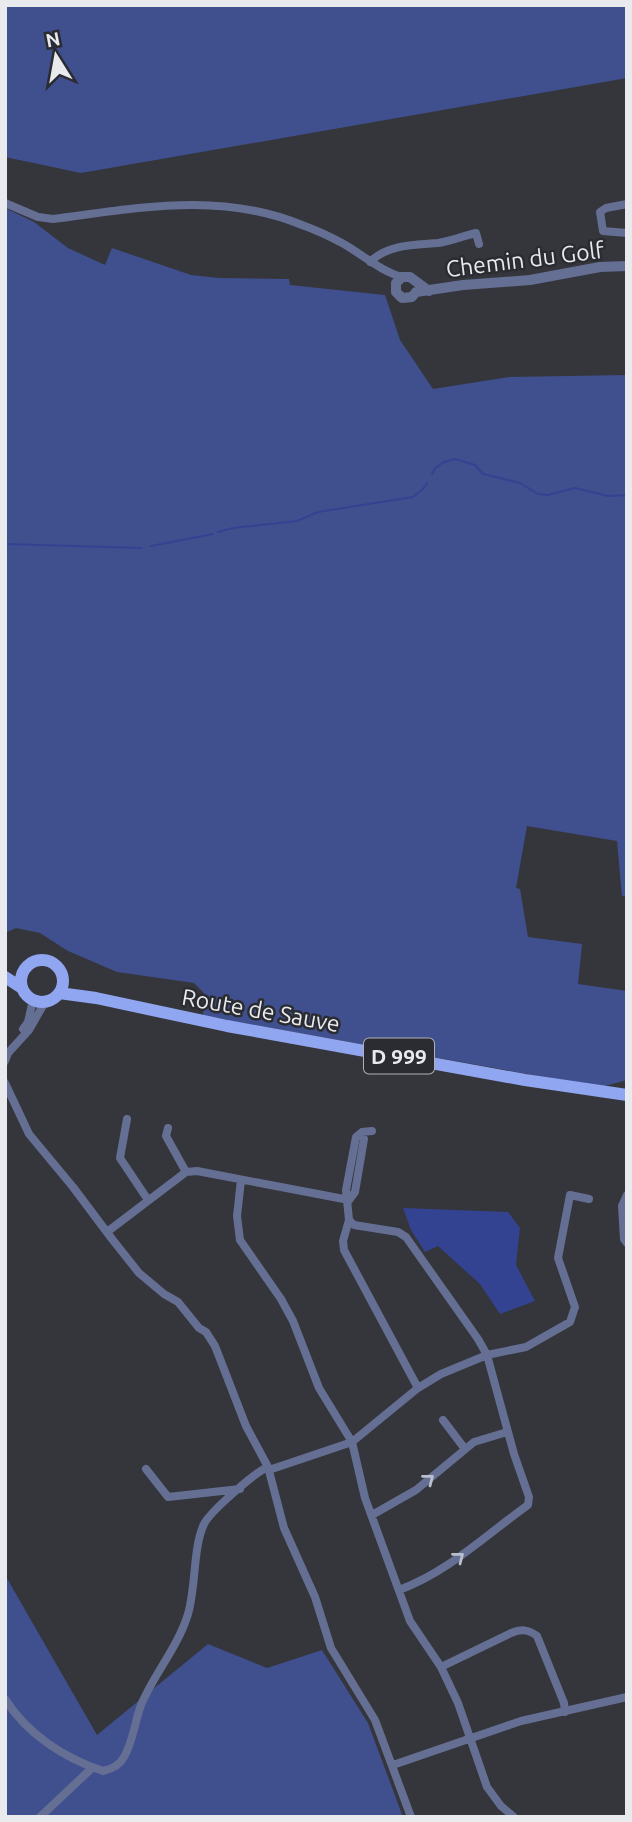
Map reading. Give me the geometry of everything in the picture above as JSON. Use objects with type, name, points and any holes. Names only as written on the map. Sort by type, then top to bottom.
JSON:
[{"type":"main road","points":[[5,977],[39,1001],[59,993],[63,980],[58,968],[47,960],[32,962],[23,971],[22,988]]},
{"type":"main road","points":[[5,971],[23,971]]},
{"type":"main road","name":"Route de Sauve","points":[[63,980],[96,998]]},
{"type":"main road","name":"Route de Sauve","points":[[59,993],[525,1080],[627,1095]]},
{"type":"street","points":[[5,204],[38,217],[53,219],[175,203],[234,207],[300,224],[342,243],[399,280]]},
{"type":"street","points":[[627,204],[606,208],[600,212],[599,218],[603,231],[627,233]]},
{"type":"street","points":[[370,261],[380,253],[410,245],[440,243],[476,233],[479,244]]},
{"type":"street","name":"Chemin du Golf","points":[[416,287],[429,291],[463,285],[530,280],[600,267],[627,266]]},
{"type":"street","points":[[410,277],[416,287],[412,297],[402,298],[396,292],[399,280],[410,277]]},
{"type":"street","points":[[5,1061],[39,1001]]},
{"type":"street","points":[[5,1083],[29,1134],[139,1273],[164,1294],[178,1301],[215,1346],[246,1426],[269,1469],[285,1528],[315,1597],[331,1648],[375,1720],[411,1817]]},
{"type":"street","points":[[127,1119],[120,1158],[148,1200]]},
{"type":"street","points":[[168,1128],[166,1136],[186,1172]]},
{"type":"street","points":[[372,1131],[362,1132],[356,1137],[346,1190],[349,1220],[343,1241],[344,1250],[418,1388]]},
{"type":"street","points":[[107,1232],[186,1172],[197,1171],[349,1200]]},
{"type":"street","points":[[242,1180],[237,1216],[240,1240],[281,1298],[293,1321],[319,1388],[352,1442],[372,1515],[410,1621],[441,1667],[458,1703],[487,1787],[501,1806],[514,1817]]},
{"type":"street","points":[[5,1699],[34,1734],[53,1747],[92,1768],[110,1770],[126,1754],[141,1705],[167,1660],[187,1617],[194,1589],[200,1536],[205,1522],[240,1489],[269,1469],[352,1442],[418,1388],[441,1374],[487,1355],[537,1343],[573,1318],[575,1307],[558,1258],[570,1195],[589,1199]]},
{"type":"street","points":[[627,1195],[622,1206],[624,1239],[627,1243]]},
{"type":"street","points":[[349,1220],[354,1225],[398,1232],[406,1237],[478,1339],[487,1355],[507,1432],[529,1497],[528,1505],[454,1562],[420,1582],[399,1590]]},
{"type":"street","points":[[443,1420],[465,1449]]},
{"type":"street","points":[[372,1515],[415,1490],[465,1449],[483,1438],[507,1432]]},
{"type":"street","points":[[146,1469],[169,1497],[240,1489]]},
{"type":"street","points":[[441,1667],[519,1630],[530,1631],[537,1636],[564,1703],[565,1712]]},
{"type":"street","points":[[393,1765],[521,1721],[627,1697]]},
{"type":"street","points":[[40,1817],[92,1768]]},
{"type":"shaded area","points":[[5,5],[627,5],[627,78],[81,173],[5,157]]},
{"type":"shaded area","points":[[5,208],[34,222],[68,248],[105,265],[112,248],[191,275],[289,279],[290,285],[385,295],[400,340],[433,389],[509,377],[627,375],[627,896],[622,896],[617,841],[527,826],[516,888],[520,889],[528,937],[582,944],[578,984],[627,991],[627,1080],[601,1087],[203,1016],[204,993],[194,983],[117,972],[68,951],[40,933],[16,928],[5,933]]},
{"type":"shaded area","points":[[403,1208],[508,1212],[520,1228],[516,1265],[535,1301],[500,1314],[480,1284],[438,1246],[425,1252],[411,1230]]},
{"type":"shaded area","points":[[5,1575],[97,1735],[208,1644],[267,1668],[322,1650],[368,1723],[403,1817],[5,1817]]},
{"type":"waterway","points":[[432,474],[435,468],[444,462],[455,459],[475,465],[483,474],[520,483],[538,494],[548,495],[575,488],[608,496],[627,495]]},
{"type":"waterway","points":[[218,532],[297,521],[318,512],[413,497],[427,483]]},
{"type":"waterway","points":[[151,546],[213,534]]},
{"type":"waterway","points":[[5,544],[142,548]]}]
